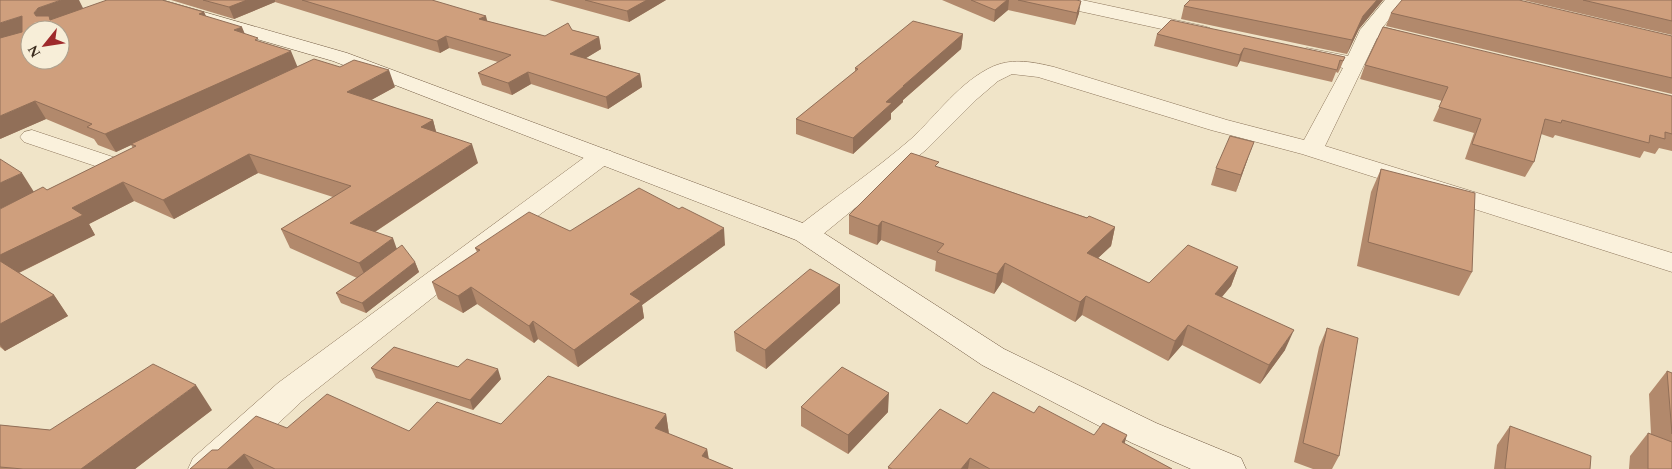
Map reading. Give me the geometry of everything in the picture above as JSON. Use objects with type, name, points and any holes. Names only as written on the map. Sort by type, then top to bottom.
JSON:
[{"type":"street","points":[[1056,0],[1218,35]]},
{"type":"street","points":[[1311,150],[1355,64],[1370,30],[1395,0]]},
{"type":"street","points":[[134,1],[340,57],[806,234],[993,357],[1144,433],[1228,469]]},
{"type":"street","points":[[1370,30],[1436,46]]},
{"type":"street","points":[[1287,50],[1355,64]]},
{"type":"street","points":[[314,69],[340,57]]},
{"type":"street","points":[[806,234],[919,143],[969,95],[991,77],[1013,68],[1046,72],[1219,125],[1311,150],[1672,262]]},
{"type":"street","points":[[32,137],[122,161],[87,178]]},
{"type":"street","points":[[206,469],[290,392],[488,240],[602,156]]},
{"type":"building","points":[[0,0],[61,0],[38,8],[34,13],[36,16],[49,16],[50,20],[22,20],[22,16],[0,23]]},
{"type":"building","points":[[107,0],[162,0],[204,12],[199,14],[242,27],[234,30],[258,38],[255,40],[291,51],[105,134],[87,127],[92,124],[35,101],[0,116],[0,38],[20,33],[20,70],[70,70],[70,20],[50,20]]},
{"type":"building","points":[[203,0],[247,0],[229,7]]},
{"type":"building","points":[[302,0],[432,0],[486,16],[479,19],[545,36],[568,23],[572,30],[599,37],[570,54],[640,74],[606,97],[528,72],[508,83],[478,73],[511,55],[446,36],[437,41]]},
{"type":"building","points":[[585,0],[647,0],[627,11]]},
{"type":"building","points":[[971,0],[1007,0],[995,10]]},
{"type":"building","points":[[1018,0],[1076,0],[1081,1],[1077,13]]},
{"type":"building","points":[[1190,0],[1377,0],[1363,16],[1352,40],[1184,6]]},
{"type":"building","points":[[1402,0],[1519,0],[1672,36],[1672,78],[1391,13]]},
{"type":"building","points":[[1583,0],[1672,0],[1672,21]]},
{"type":"building","points":[[1171,20],[1345,57],[1343,61],[1340,60],[1337,70],[1244,48],[1240,55],[1157,34]]},
{"type":"building","points":[[913,21],[963,34],[886,102],[892,103],[853,138],[796,119],[858,69],[855,68]]},
{"type":"building","points":[[1383,27],[1672,96],[1672,134],[1665,132],[1665,139],[1650,135],[1649,143],[1562,120],[1561,123],[1545,119],[1534,162],[1472,144],[1481,119],[1439,107],[1448,87],[1365,65]]},
{"type":"building","points":[[314,59],[340,67],[354,60],[389,70],[347,92],[433,120],[421,127],[472,144],[350,223],[393,238],[359,263],[281,229],[351,186],[249,154],[163,200],[123,182],[72,208],[83,215],[0,255],[0,209],[43,187],[47,190],[136,146],[131,144]]},
{"type":"building","points":[[1230,136],[1254,142],[1241,175],[1216,168]]},
{"type":"building","points":[[911,153],[939,162],[935,166],[1087,218],[1089,216],[1115,227],[1087,253],[1149,283],[1188,245],[1238,267],[1215,294],[1294,330],[1269,365],[1188,325],[1175,341],[1086,296],[1080,302],[1005,263],[997,274],[937,252],[944,244],[882,221],[878,226],[849,215]]},
{"type":"building","points":[[0,159],[22,173],[0,183]]},
{"type":"building","points":[[1381,169],[1475,193],[1472,272],[1368,242]]},
{"type":"building","points":[[639,188],[679,209],[682,207],[724,228],[630,294],[641,301],[574,350],[533,321],[529,326],[471,287],[458,296],[432,282],[480,250],[475,248],[529,212],[570,231]]},
{"type":"building","points":[[402,245],[415,262],[362,303],[336,293]]},
{"type":"building","points":[[0,261],[54,295],[0,324]]},
{"type":"building","points":[[810,269],[840,285],[765,350],[734,332]]},
{"type":"building","points":[[1327,328],[1358,338],[1339,456],[1303,443]]},
{"type":"building","points":[[394,347],[458,367],[467,359],[498,369],[470,400],[371,368]]},
{"type":"building","points":[[153,364],[196,385],[81,469],[0,467],[0,425],[50,430]]},
{"type":"building","points":[[842,367],[889,393],[848,435],[801,407]]},
{"type":"building","points":[[1667,371],[1672,373],[1672,434]]},
{"type":"building","points":[[548,376],[666,414],[655,428],[707,449],[702,456],[733,469],[275,469],[244,454],[227,469],[190,469],[212,450],[218,450],[256,416],[287,428],[327,394],[409,431],[437,402],[501,424]]},
{"type":"building","points":[[993,392],[1034,413],[1039,406],[1094,435],[1103,423],[1127,435],[1122,442],[1172,469],[990,469],[970,458],[961,469],[892,469],[888,467],[940,409],[967,424]]},
{"type":"building","points":[[1510,426],[1591,456],[1590,469],[1505,469]]},
{"type":"building","points":[[1648,433],[1672,442],[1672,469],[1648,469]]}]
